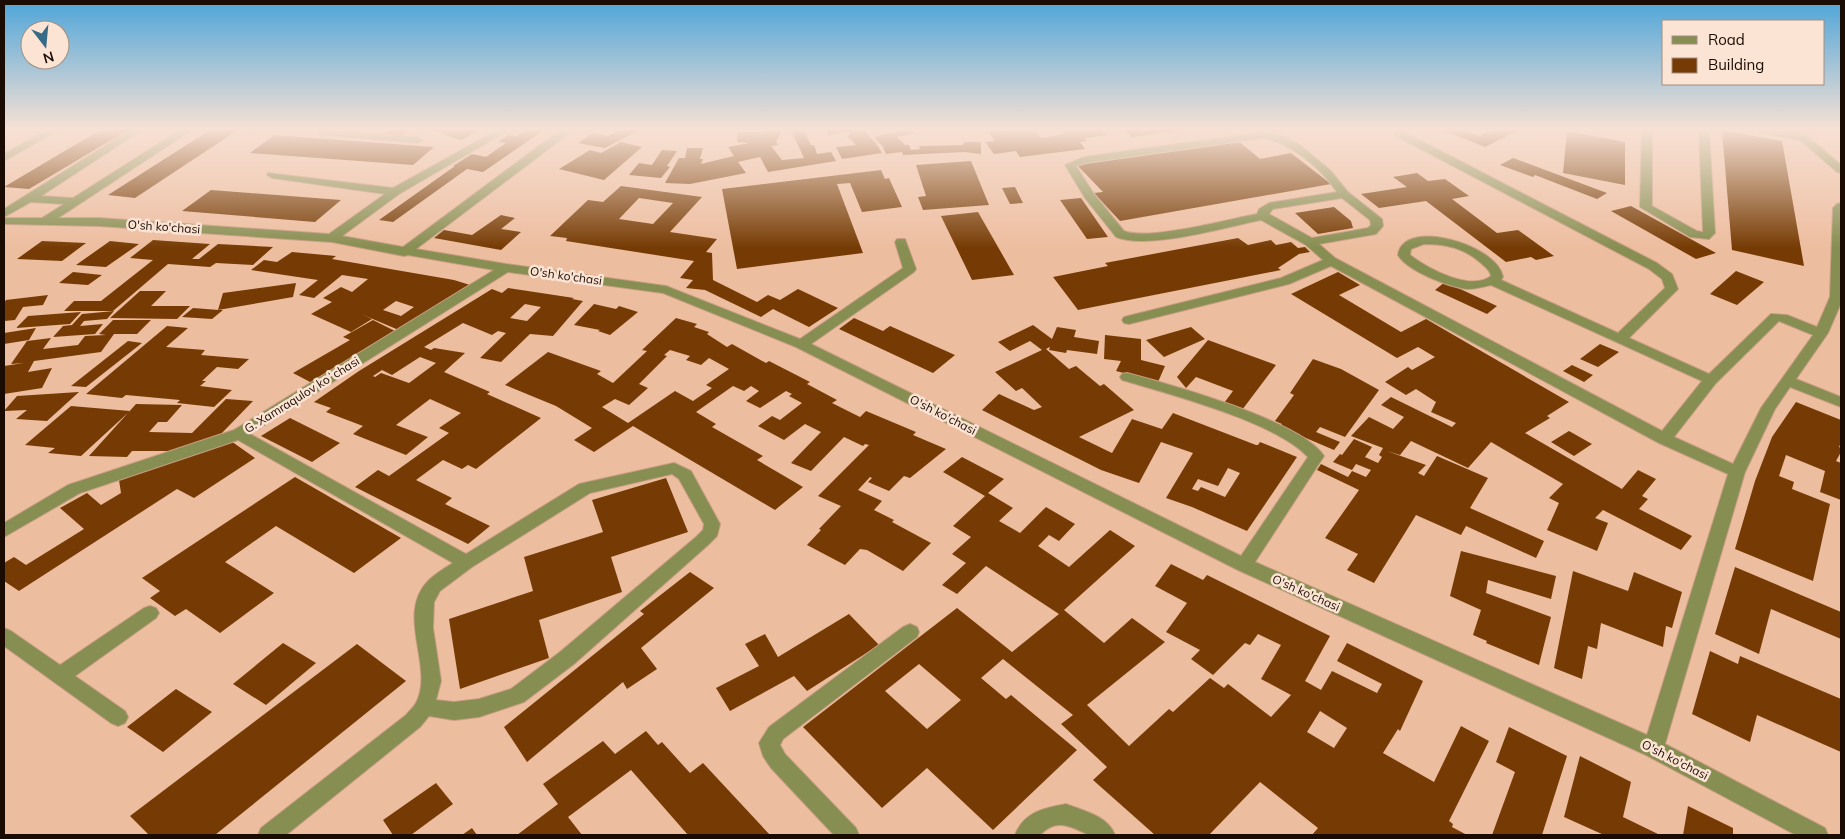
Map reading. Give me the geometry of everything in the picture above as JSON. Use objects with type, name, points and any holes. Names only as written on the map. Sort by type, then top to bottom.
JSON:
[{"type":"street","points":[[4,214],[74,169]]},
{"type":"street","points":[[44,222],[127,169]]},
{"type":"street","points":[[332,238],[395,192],[435,169]]},
{"type":"street","points":[[404,252],[515,169]]},
{"type":"street","points":[[1073,169],[1089,196],[1120,234],[1127,237],[1154,238],[1263,216],[1310,242],[1331,261],[1664,439],[1737,472]]},
{"type":"street","points":[[1310,242],[1372,231],[1376,228],[1376,219],[1344,194],[1340,185],[1321,169]]},
{"type":"street","points":[[1467,169],[1653,266],[1668,278],[1672,290],[1620,340]]},
{"type":"street","points":[[1646,169],[1646,207],[1694,234],[1705,236],[1709,233],[1706,169]]},
{"type":"street","points":[[272,175],[395,192]]},
{"type":"street","points":[[1263,216],[1263,210],[1269,206],[1344,194]]},
{"type":"street","points":[[28,198],[76,202]]},
{"type":"street","points":[[1653,748],[1737,472],[1768,408],[1821,333],[1839,298],[1839,208],[1841,206]]},
{"type":"street","name":"O'sh ko'chasi","points":[[4,221],[99,222],[332,238],[404,252],[506,268],[666,290],[801,344],[1244,565],[1653,748],[1817,835]]},
{"type":"street","points":[[1492,281],[1496,276],[1496,271],[1483,259],[1462,246],[1432,240],[1410,245],[1405,249],[1404,256],[1407,260],[1459,284],[1469,285],[1492,281],[1711,380]]},
{"type":"street","points":[[801,344],[910,269],[901,242]]},
{"type":"street","points":[[1128,320],[1285,281],[1331,261]]},
{"type":"street","name":"G. Xamraqulov koʻchasi","points":[[4,531],[74,489],[238,434],[506,268]]},
{"type":"street","points":[[1664,439],[1711,380],[1776,317],[1821,333]]},
{"type":"street","points":[[1126,377],[1223,406],[1299,440],[1314,452],[1316,456],[1314,460],[1244,565]]},
{"type":"street","points":[[1787,382],[1841,402]]},
{"type":"street","points":[[238,434],[466,562]]},
{"type":"street","points":[[269,835],[414,720],[425,707],[431,681],[424,628],[425,602],[434,586],[466,562],[585,488],[674,468],[684,474],[712,524],[711,532],[702,541],[567,658],[517,696],[479,708],[454,711],[425,707]]},
{"type":"street","points":[[60,676],[150,613]]},
{"type":"street","points":[[848,835],[778,761],[770,749],[769,742],[776,733],[910,632]]},
{"type":"street","points":[[4,636],[118,717]]},
{"type":"street","points":[[1026,835],[1041,820],[1066,814],[1091,824],[1104,835]]},
{"type":"building","points":[[34,169],[62,169],[29,189],[4,187]]},
{"type":"building","points":[[149,169],[179,169],[135,198],[108,195]]},
{"type":"building","points":[[451,169],[467,169],[393,222],[379,220]]},
{"type":"building","points":[[468,169],[487,169],[483,172]]},
{"type":"building","points":[[560,169],[616,169],[604,180]]},
{"type":"building","points":[[634,169],[668,169],[661,178],[629,175]]},
{"type":"building","points":[[673,169],[743,169],[746,173],[690,184],[665,183]]},
{"type":"building","points":[[766,169],[786,169],[768,172]]},
{"type":"building","points":[[917,169],[974,169],[989,205],[923,210],[918,197],[926,196]]},
{"type":"building","points":[[1081,169],[1312,169],[1331,184],[1120,221],[1094,193],[1103,192]]},
{"type":"building","points":[[1511,169],[1543,169],[1607,193],[1597,199],[1535,175],[1533,177]]},
{"type":"building","points":[[1563,169],[1625,169],[1625,185],[1563,173]]},
{"type":"building","points":[[1725,169],[1787,169],[1804,266],[1732,250]]},
{"type":"building","points":[[881,170],[885,179],[889,178],[902,207],[862,212],[850,183],[837,184],[863,253],[737,269],[722,189]]},
{"type":"building","points":[[1417,173],[1428,181],[1445,179],[1469,196],[1452,199],[1497,233],[1518,230],[1554,256],[1536,260],[1531,257],[1506,262],[1426,201],[1379,208],[1361,194],[1407,187],[1393,177]]},
{"type":"building","points":[[621,186],[702,197],[670,232],[717,239],[706,252],[712,253],[713,280],[757,302],[768,295],[780,300],[798,289],[838,308],[809,327],[773,309],[761,317],[705,290],[686,288],[693,280],[680,278],[694,261],[566,241],[567,238],[550,236],[588,200],[603,202]],"holes":[[[639,198],[673,203],[653,224],[619,219]]]},
{"type":"building","points":[[1015,187],[1023,203],[1010,204],[1002,188]]},
{"type":"building","points":[[211,190],[341,200],[315,222],[182,211]]},
{"type":"building","points":[[1081,198],[1108,237],[1087,239],[1060,200]]},
{"type":"building","points":[[1631,206],[1716,253],[1696,259],[1611,211]]},
{"type":"building","points":[[1334,207],[1351,221],[1353,228],[1318,234],[1295,213]]},
{"type":"building","points":[[978,212],[1014,275],[972,280],[941,216]]},
{"type":"building","points":[[501,215],[515,218],[501,229],[521,232],[501,250],[434,238],[444,230],[472,235]]},
{"type":"building","points":[[1238,238],[1248,245],[1271,240],[1276,245],[1291,242],[1298,248],[1305,247],[1310,252],[1299,254],[1278,268],[1281,270],[1078,310],[1053,277],[1108,266],[1105,263]]},
{"type":"building","points":[[153,240],[210,244],[192,259],[199,259],[218,244],[273,247],[253,265],[216,263],[210,267],[168,264],[113,311],[64,311],[74,301],[101,301],[153,260],[130,258]]},
{"type":"building","points":[[42,241],[86,243],[62,261],[17,259]]},
{"type":"building","points":[[110,241],[139,244],[106,267],[76,265]]},
{"type":"building","points":[[292,252],[336,256],[332,259],[454,280],[470,285],[401,331],[361,314],[372,319],[351,332],[311,314],[332,302],[323,298],[341,287],[352,292],[368,279],[342,275],[314,298],[299,295],[318,280],[251,270],[264,260],[277,262]],"holes":[[[396,301],[414,307],[401,316],[383,310]]]},
{"type":"building","points":[[1736,271],[1764,282],[1737,305],[1710,294]]},
{"type":"building","points":[[73,272],[102,275],[88,285],[59,283]]},
{"type":"building","points":[[1338,272],[1360,285],[1339,295],[1401,332],[1426,319],[1569,402],[1547,416],[1550,418],[1525,433],[1622,489],[1638,470],[1656,479],[1642,496],[1648,499],[1639,509],[1692,536],[1681,550],[1603,510],[1595,518],[1608,523],[1597,551],[1547,530],[1559,503],[1549,498],[1563,484],[1491,442],[1468,468],[1411,441],[1400,455],[1387,451],[1426,465],[1418,473],[1424,476],[1437,456],[1488,478],[1470,508],[1544,541],[1536,558],[1466,526],[1461,535],[1416,515],[1374,583],[1347,570],[1358,554],[1325,538],[1359,490],[1317,470],[1321,464],[1348,477],[1352,471],[1366,477],[1371,470],[1356,464],[1352,470],[1333,462],[1340,454],[1342,455],[1354,439],[1372,447],[1365,457],[1378,463],[1382,457],[1379,455],[1383,448],[1351,436],[1369,417],[1393,429],[1404,417],[1381,405],[1391,397],[1452,427],[1456,423],[1431,412],[1436,402],[1416,389],[1406,395],[1385,382],[1408,367],[1412,370],[1435,357],[1418,347],[1397,358],[1291,294]]},
{"type":"building","points":[[1445,282],[1497,306],[1487,314],[1435,290]]},
{"type":"building","points":[[296,283],[293,297],[218,310],[223,293]]},
{"type":"building","points":[[508,288],[583,301],[553,336],[530,334],[501,362],[480,358],[506,333],[498,331],[492,335],[463,323],[424,347],[431,350],[434,348],[465,353],[444,372],[490,392],[487,394],[541,418],[476,469],[468,465],[462,469],[443,460],[416,480],[452,498],[445,504],[490,526],[468,544],[355,487],[378,470],[389,476],[449,433],[439,428],[461,413],[430,399],[396,425],[428,437],[406,455],[353,434],[363,426],[326,412],[331,408],[314,402],[359,371],[492,289],[502,293]],"holes":[[[525,304],[541,307],[527,321],[510,318]],[[420,357],[436,363],[409,383],[381,373],[375,377],[373,376],[382,370],[392,375]]]},
{"type":"building","points":[[140,291],[166,291],[151,306],[190,306],[177,319],[110,318]]},
{"type":"building","points":[[48,295],[43,305],[23,307],[15,320],[4,321],[4,303],[6,300]]},
{"type":"building","points":[[594,304],[616,309],[619,306],[638,312],[610,335],[598,331],[600,330],[574,325]]},
{"type":"building","points":[[193,308],[223,310],[212,319],[182,317]]},
{"type":"building","points":[[114,311],[107,319],[84,321],[80,326],[103,324],[95,334],[53,337],[63,326],[72,325],[82,314]]},
{"type":"building","points":[[81,312],[70,324],[16,328],[28,316]]},
{"type":"building","points":[[676,318],[697,324],[694,327],[709,332],[707,334],[727,347],[732,344],[766,363],[769,361],[810,382],[807,384],[837,400],[832,403],[860,417],[866,411],[916,432],[913,435],[946,449],[910,478],[904,476],[889,491],[868,482],[872,478],[870,477],[858,490],[882,501],[874,510],[931,543],[903,571],[867,550],[860,549],[845,565],[807,545],[841,506],[818,496],[869,445],[865,444],[863,446],[844,437],[811,471],[791,463],[821,432],[805,424],[784,440],[758,426],[772,416],[780,420],[802,403],[789,396],[792,394],[786,391],[760,408],[746,401],[759,391],[751,386],[744,391],[733,386],[696,412],[716,424],[712,427],[763,456],[757,460],[803,487],[775,510],[633,426],[594,452],[574,440],[592,428],[556,406],[505,385],[548,352],[601,371],[597,374],[613,383],[647,351],[642,350]],"holes":[[[670,350],[690,356],[686,360],[701,365],[709,358],[729,369],[706,385],[712,388],[693,401],[675,391],[628,423],[602,407],[615,399],[629,405],[648,388],[639,384],[667,356],[664,355]]]},
{"type":"building","points":[[854,318],[883,331],[890,326],[955,355],[933,373],[839,329]]},
{"type":"building","points":[[113,320],[151,320],[137,334],[114,334],[101,352],[34,361],[28,372],[52,368],[42,388],[4,394],[4,366],[24,363],[11,364],[27,341],[51,338],[43,349],[78,345],[85,336],[106,335],[99,334]]},
{"type":"building","points":[[373,320],[399,333],[312,383],[293,373],[350,340],[343,337]]},
{"type":"building","points":[[1033,325],[1052,339],[1057,327],[1076,330],[1074,337],[1099,341],[1097,354],[1067,350],[1066,353],[1049,350],[1050,347],[1046,349],[1069,369],[1076,366],[1100,386],[1104,384],[1134,410],[1079,437],[1112,453],[1132,419],[1162,429],[1173,413],[1256,445],[1260,442],[1297,457],[1247,531],[1166,498],[1193,453],[1161,442],[1139,483],[1101,470],[982,410],[999,394],[1034,410],[1042,407],[1022,388],[1016,391],[995,372],[1042,350],[1030,341],[1010,351],[998,342]],"holes":[[[1228,468],[1240,473],[1225,497],[1201,487],[1198,491],[1192,489],[1198,479],[1218,486]]]},
{"type":"building","points":[[167,326],[188,328],[166,347],[205,350],[201,355],[249,359],[238,369],[217,367],[202,381],[206,381],[200,386],[232,390],[214,407],[177,403],[180,400],[126,395],[122,398],[86,394]]},
{"type":"building","points":[[1191,327],[1205,339],[1164,357],[1146,340]]},
{"type":"building","points":[[36,328],[29,340],[4,344],[4,333]]},
{"type":"building","points":[[1105,335],[1141,339],[1141,360],[1165,366],[1158,382],[1116,371],[1121,361],[1104,359]]},
{"type":"building","points":[[1208,340],[1276,365],[1242,410],[1224,403],[1233,391],[1196,377],[1186,388],[1177,377]]},
{"type":"building","points":[[128,341],[142,343],[86,387],[71,386]]},
{"type":"building","points":[[1600,344],[1619,352],[1598,367],[1580,359]]},
{"type":"building","points":[[1313,359],[1341,369],[1379,390],[1345,437],[1320,427],[1316,432],[1340,442],[1334,450],[1280,427],[1282,424],[1275,421],[1294,395],[1290,393]]},
{"type":"building","points":[[1572,365],[1593,375],[1584,382],[1563,371]]},
{"type":"building","points":[[79,392],[47,421],[16,419],[27,410],[4,411],[17,396]]},
{"type":"building","points":[[226,399],[253,401],[220,435],[177,451],[132,451],[127,457],[89,456],[136,404],[182,405],[167,422],[158,422],[149,432],[192,433]]},
{"type":"building","points":[[1796,402],[1841,420],[1841,443],[1839,447],[1841,452],[1836,461],[1841,463],[1841,500],[1820,492],[1825,471],[1786,455],[1779,476],[1794,482],[1792,489],[1830,504],[1813,581],[1735,549],[1755,481],[1772,437]]},
{"type":"building","points":[[71,406],[130,411],[81,456],[48,453],[55,448],[25,445]]},
{"type":"building","points":[[290,418],[340,443],[312,462],[261,436]]},
{"type":"building","points":[[1569,431],[1592,444],[1574,456],[1551,442]]},
{"type":"building","points":[[231,441],[255,458],[194,498],[177,489],[19,591],[4,581],[4,563],[14,557],[26,565],[84,529],[60,508],[87,493],[101,505],[121,493],[119,480]]},
{"type":"building","points":[[962,457],[1004,479],[988,493],[1013,508],[999,521],[1020,533],[1046,507],[1075,524],[1059,541],[1049,535],[1038,546],[1069,567],[1110,530],[1135,546],[1064,610],[1104,643],[1132,618],[1165,642],[1087,705],[1129,746],[1169,709],[1173,712],[1210,678],[1224,688],[1228,684],[1271,717],[1291,695],[1261,679],[1281,645],[1258,634],[1250,645],[1245,643],[1213,675],[1191,659],[1200,650],[1166,632],[1187,603],[1155,586],[1171,564],[1203,580],[1207,575],[1330,636],[1305,681],[1321,690],[1332,671],[1377,693],[1382,684],[1337,661],[1347,643],[1423,681],[1400,731],[1398,729],[1383,753],[1434,782],[1461,726],[1489,741],[1449,821],[1453,824],[1452,827],[1467,835],[1312,835],[1318,828],[1260,782],[1209,835],[1155,835],[1093,780],[1107,767],[1061,724],[1073,715],[1003,659],[981,678],[1006,699],[1011,695],[1077,750],[993,830],[927,768],[882,808],[803,727],[957,608],[1012,652],[1059,614],[986,566],[957,594],[942,585],[966,563],[952,554],[971,537],[953,526],[985,496],[943,472]],"holes":[[[919,664],[961,700],[927,729],[885,691]],[[1320,711],[1347,728],[1334,748],[1307,732]]]},
{"type":"building","points":[[295,477],[401,538],[354,573],[276,526],[225,562],[274,593],[220,633],[186,609],[175,616],[150,598],[160,591],[142,578]]},
{"type":"building","points":[[666,478],[688,532],[611,557],[622,592],[539,620],[549,658],[460,689],[449,619],[533,591],[524,557],[603,532],[592,500]]},
{"type":"building","points":[[1461,551],[1556,576],[1551,599],[1488,580],[1486,593],[1551,617],[1539,665],[1486,643],[1487,641],[1473,635],[1481,610],[1450,596]]},
{"type":"building","points":[[1735,567],[1841,612],[1841,639],[1771,609],[1759,654],[1715,634]]},
{"type":"building","points":[[1573,571],[1628,591],[1634,572],[1682,592],[1672,628],[1666,626],[1663,647],[1601,623],[1597,649],[1588,646],[1582,679],[1554,668]]},
{"type":"building","points":[[690,572],[714,588],[641,648],[657,669],[627,689],[623,682],[527,762],[504,727],[644,614],[640,611]]},
{"type":"building","points":[[849,614],[879,645],[807,691],[794,676],[730,711],[716,688],[759,666],[745,644],[765,634],[778,657]]},
{"type":"building","points":[[283,643],[316,663],[266,705],[233,684]]},
{"type":"building","points":[[357,644],[406,681],[215,835],[149,835],[130,816]]},
{"type":"building","points":[[1710,651],[1738,664],[1740,656],[1841,699],[1841,752],[1757,715],[1750,742],[1692,714]]},
{"type":"building","points":[[176,689],[212,712],[163,752],[127,727]]},
{"type":"building","points":[[1509,727],[1567,756],[1542,835],[1492,835],[1515,772],[1496,762]]},
{"type":"building","points":[[646,731],[658,745],[662,742],[690,773],[703,763],[770,835],[688,835],[631,770],[568,817],[582,835],[517,835],[558,804],[543,784],[603,741],[615,754]]},
{"type":"building","points":[[1580,756],[1631,782],[1623,817],[1660,835],[1604,835],[1564,817]]},
{"type":"building","points":[[436,783],[453,804],[411,835],[393,835],[383,820]]},
{"type":"building","points":[[1688,806],[1733,828],[1733,834],[1736,835],[1683,835]]},
{"type":"building","points":[[472,828],[477,835],[462,835]]}]
